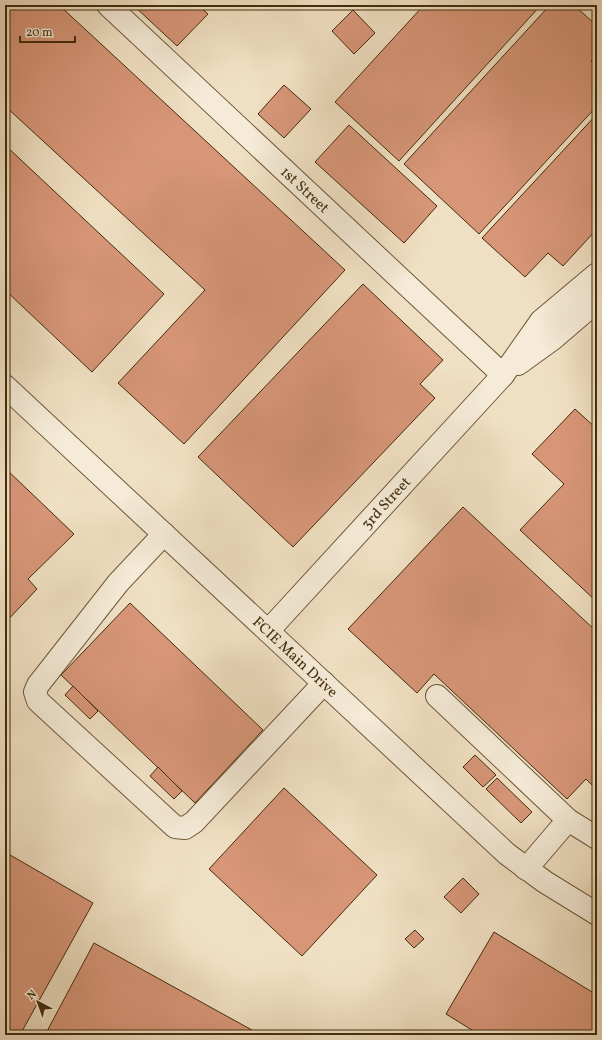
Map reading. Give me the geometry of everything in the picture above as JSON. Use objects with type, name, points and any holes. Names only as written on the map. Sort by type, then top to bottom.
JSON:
[{"type":"street","name":"1st Street","points":[[108,5],[503,375]]},
{"type":"street","name":"3rd Street","points":[[268,631],[503,375],[541,321],[597,274]]},
{"type":"street","name":"3rd Street","points":[[503,375],[554,338],[597,301]]},
{"type":"street","name":"FCIE Main Drive","points":[[5,386],[507,854],[526,869],[597,914]]},
{"type":"street","points":[[164,534],[118,583],[38,685],[35,692],[38,701],[175,827],[185,828],[194,822],[324,683]]},
{"type":"street","points":[[437,696],[568,820],[597,838]]},
{"type":"street","points":[[526,869],[568,820]]},
{"type":"building","points":[[5,5],[59,5],[345,270],[184,444],[118,383],[205,290],[5,106]]},
{"type":"building","points":[[133,5],[198,5],[208,14],[177,46]]},
{"type":"building","points":[[424,5],[541,5],[399,161],[335,102]]},
{"type":"building","points":[[550,5],[574,5],[597,26],[597,55],[591,61],[597,66],[597,106],[479,234],[404,164]]},
{"type":"building","points":[[353,10],[375,33],[354,54],[332,31]]},
{"type":"building","points":[[284,85],[311,109],[284,138],[258,114]]},
{"type":"building","points":[[597,114],[597,229],[563,266],[548,253],[525,277],[482,238]]},
{"type":"building","points":[[349,125],[437,206],[404,243],[315,162]]},
{"type":"building","points":[[5,145],[164,294],[92,372],[5,290]]},
{"type":"building","points":[[363,284],[443,360],[420,384],[435,398],[293,547],[198,457]]},
{"type":"building","points":[[575,409],[597,429],[597,602],[520,530],[564,484],[532,454]]},
{"type":"building","points":[[5,468],[74,534],[28,579],[37,589],[5,623]]},
{"type":"building","points":[[463,507],[597,632],[597,790],[586,779],[567,799],[434,674],[417,693],[348,629]]},
{"type":"building","points":[[130,603],[263,730],[195,803],[61,675]]},
{"type":"building","points":[[73,686],[98,711],[90,719],[65,695]]},
{"type":"building","points":[[475,755],[496,775],[483,787],[463,767]]},
{"type":"building","points":[[158,767],[182,791],[174,799],[150,776]]},
{"type":"building","points":[[497,778],[532,812],[521,823],[486,789]]},
{"type":"building","points":[[284,788],[377,875],[302,956],[209,869]]},
{"type":"building","points":[[5,852],[93,903],[20,1035],[5,1035]]},
{"type":"building","points":[[463,878],[479,894],[461,913],[444,897]]},
{"type":"building","points":[[415,930],[424,939],[414,948],[405,939]]},
{"type":"building","points":[[494,932],[597,995],[597,1035],[480,1035],[446,1014]]},
{"type":"building","points":[[94,943],[261,1035],[45,1035]]}]
